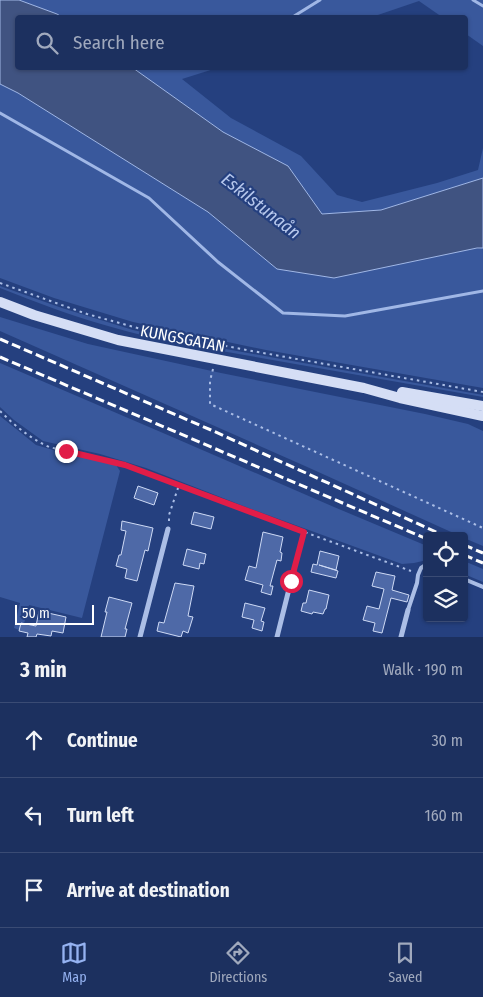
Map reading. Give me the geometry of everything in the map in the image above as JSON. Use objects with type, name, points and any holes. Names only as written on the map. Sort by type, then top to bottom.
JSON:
[{"type":"main road","name":"KUNGSGATAN","points":[[0,302],[118,340],[364,388],[401,392],[483,406]]},
{"type":"main road","name":"KUNGSGATAN","points":[[364,388],[483,416]]},
{"type":"street","points":[[140,637],[168,529]]},
{"type":"street","points":[[277,637],[291,581]]},
{"type":"street","points":[[402,637],[408,610]]},
{"type":"lane","points":[[408,610],[418,574],[423,567]]},
{"type":"lane","points":[[468,581],[483,587]]},
{"type":"path","points":[[0,283],[87,314],[152,332],[483,392]]},
{"type":"path","points":[[216,360],[210,381],[210,404],[483,528]]},
{"type":"path","points":[[0,411],[26,434],[49,447],[125,465],[418,574]]},
{"type":"path","points":[[168,529],[169,515],[179,486]]},
{"type":"path","points":[[291,581],[304,532]]},
{"type":"shaded area","points":[[19,0],[483,0],[483,46],[468,35],[468,15],[439,15],[419,1],[378,15],[57,14]]},
{"type":"shaded area","points":[[136,70],[211,70],[182,79],[231,118],[301,156],[337,195],[362,202],[437,183],[478,170],[483,148],[483,178],[381,210],[322,214],[288,166],[223,132]]},
{"type":"shaded area","points":[[0,84],[18,93],[208,212],[277,269],[483,248],[483,388],[266,350],[133,322],[54,298],[0,278]]},
{"type":"shaded area","points":[[0,286],[133,330],[177,340],[483,395],[483,397],[187,345],[94,322],[0,288]]},
{"type":"shaded area","points":[[0,317],[88,344],[468,424],[483,431],[483,546],[468,540],[468,532],[451,532],[0,331]]},
{"type":"shaded area","points":[[0,363],[423,544],[423,561],[402,564],[251,509],[146,468],[100,454],[43,441],[14,420],[0,407]]},
{"type":"shaded area","points":[[0,416],[36,445],[116,465],[120,471],[82,618],[29,605],[22,631],[14,628],[20,603],[0,597]]},
{"type":"shaded area","points":[[468,563],[483,569],[483,582],[468,576]]},
{"type":"water","name":"Eskilstunaån","points":[[0,0],[19,0],[59,15],[15,15],[15,70],[136,70],[223,132],[288,166],[322,214],[381,210],[483,178],[483,248],[334,278],[277,269],[208,212],[18,93],[0,84]]},
{"type":"building","points":[[138,486],[158,493],[154,505],[134,498]]},
{"type":"building","points":[[194,512],[214,517],[211,529],[191,524]]},
{"type":"building","points":[[122,521],[153,528],[148,551],[145,550],[137,581],[125,578],[127,569],[116,566],[119,555],[121,555],[126,531],[121,530]]},
{"type":"building","points":[[263,532],[283,537],[280,552],[282,553],[281,561],[277,560],[270,586],[273,586],[271,595],[261,592],[263,585],[245,580],[249,566],[256,568]]},
{"type":"building","points":[[187,549],[206,554],[204,564],[200,563],[199,569],[183,565]]},
{"type":"building","points":[[320,551],[339,556],[336,570],[319,565],[338,571],[336,578],[311,572],[313,564],[317,565]]},
{"type":"building","points":[[376,572],[395,576],[392,590],[409,595],[407,602],[391,598],[382,633],[373,631],[375,623],[363,620],[367,606],[379,609],[384,589],[372,586]]},
{"type":"building","points":[[175,583],[194,586],[188,616],[193,617],[188,633],[183,631],[181,637],[157,631],[159,622],[164,623]]},
{"type":"building","points":[[309,590],[329,595],[323,614],[301,611],[303,603],[306,603]]},
{"type":"building","points":[[109,597],[132,603],[125,629],[127,629],[125,637],[101,637]]},
{"type":"building","points":[[245,603],[265,608],[261,621],[264,622],[262,631],[252,628],[254,620],[242,617]]},
{"type":"building","points":[[39,611],[66,617],[63,633],[52,631],[51,636],[37,634],[36,637],[27,637],[28,633],[19,631],[21,623],[36,626]]},
{"type":"waterway","points":[[296,15],[320,0]]},
{"type":"waterway","points":[[473,0],[483,6]]},
{"type":"waterway","points":[[0,113],[149,198],[218,262],[283,313],[345,316],[483,291]]},
{"type":"railway","points":[[0,339],[211,430],[436,532]]},
{"type":"railway","points":[[0,357],[423,537]]},
{"type":"railway","points":[[468,547],[483,553]]},
{"type":"railway","points":[[468,557],[483,563]]},
{"type":"route","points":[[66,451],[125,465],[304,532],[291,581]]}]
